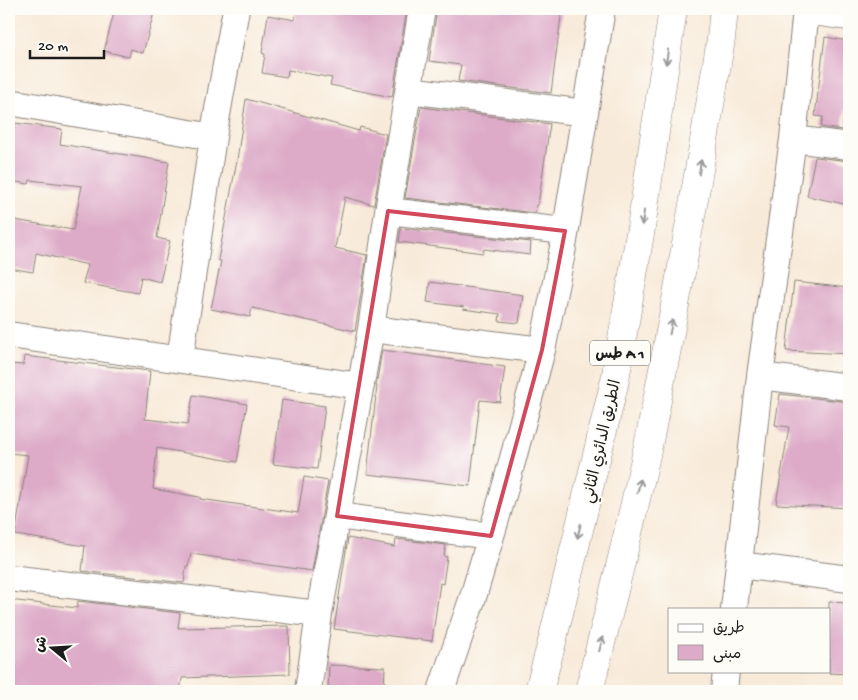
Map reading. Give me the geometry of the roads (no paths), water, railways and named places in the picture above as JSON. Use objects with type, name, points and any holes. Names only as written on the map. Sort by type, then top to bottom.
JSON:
[{"type":"highway","name":"الطريق الدائري الثاني","points":[[539,691],[615,380],[641,228],[673,9]]},
{"type":"highway","name":"طس A 1","points":[[590,691],[649,442],[687,243],[721,38],[724,9]]},
{"type":"street","points":[[180,359],[213,136],[236,9]]},
{"type":"street","points":[[308,691],[319,614],[371,329],[388,210],[422,9]]},
{"type":"street","points":[[441,691],[491,536],[542,350],[566,231],[602,9]]},
{"type":"street","points":[[734,608],[760,376],[793,139],[806,10],[849,17]]},
{"type":"street","points":[[409,90],[585,113]]},
{"type":"street","points":[[9,102],[213,136]]},
{"type":"street","points":[[793,139],[849,146]]},
{"type":"street","points":[[388,210],[566,231]]},
{"type":"street","points":[[371,329],[542,350]]},
{"type":"street","points":[[9,335],[361,386]]},
{"type":"street","points":[[760,376],[849,387]]},
{"type":"street","points":[[337,516],[491,536]]},
{"type":"street","points":[[739,565],[849,579]]},
{"type":"street","points":[[9,578],[319,614]]},
{"type":"street","points":[[724,691],[726,672]]}]
